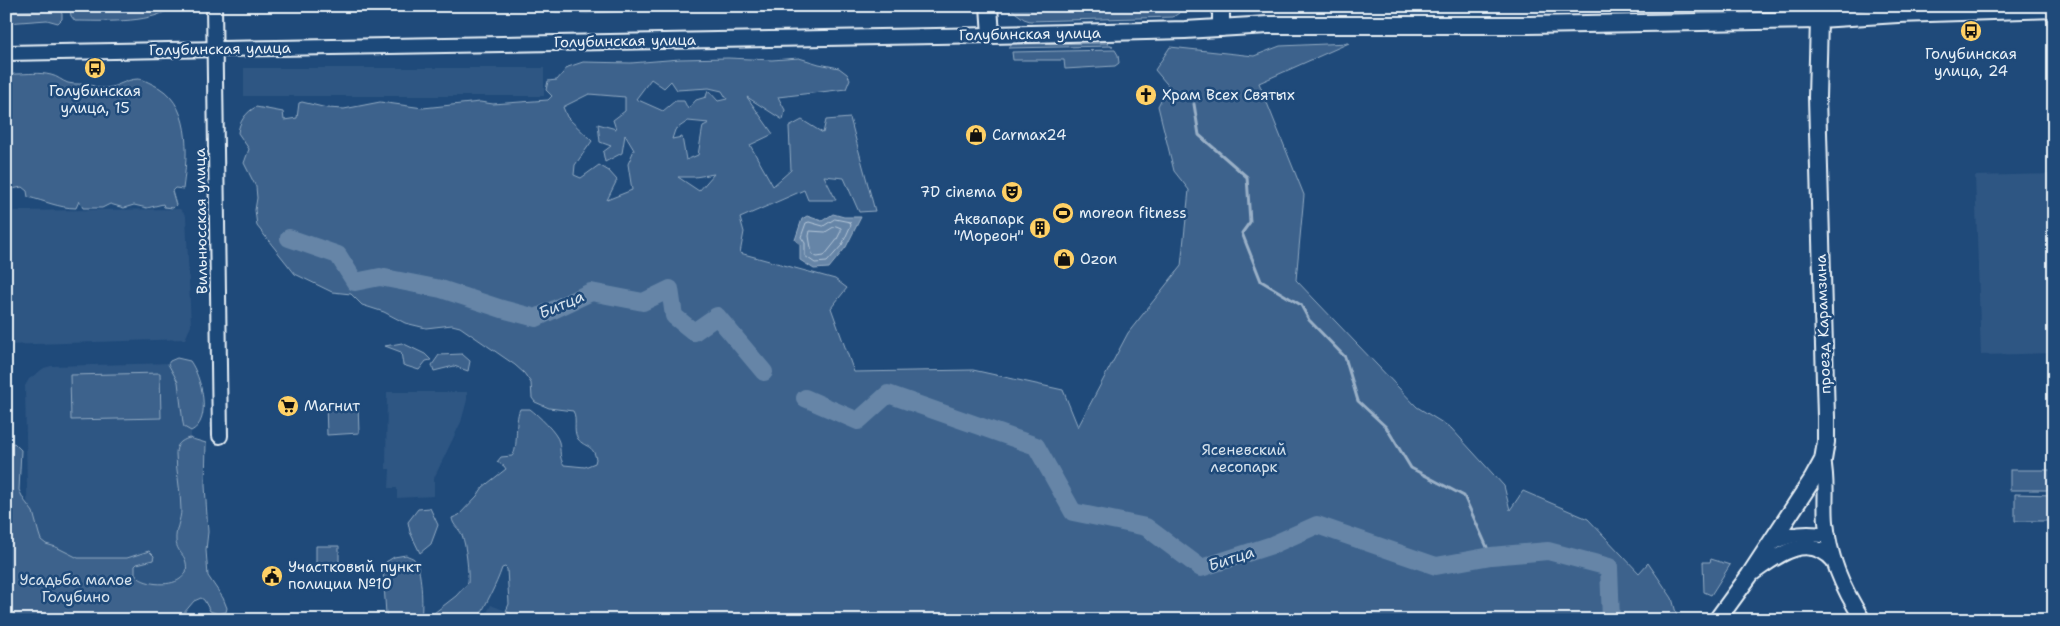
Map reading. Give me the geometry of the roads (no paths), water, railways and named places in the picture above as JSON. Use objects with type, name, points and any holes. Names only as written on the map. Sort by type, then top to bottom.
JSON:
[{"type":"main road","points":[[989,6],[991,35]]},
{"type":"main road","points":[[1221,6],[1221,28]]},
{"type":"main road","name":"Голубинская улица","points":[[991,35],[1268,25],[1529,25],[1822,13]]},
{"type":"main road","name":"проезд Карамзина","points":[[1822,13],[1818,106],[1826,417],[1826,442],[1823,460]]},
{"type":"main road","points":[[1717,620],[1749,576],[1823,460]]},
{"type":"street","name":"Вильнюсская улица","points":[[214,6],[220,436]]},
{"type":"street","name":"Голубинская улица","points":[[1822,13],[1898,15],[2054,10]]},
{"type":"street","name":"Голубинская улица","points":[[6,53],[991,35]]},
{"type":"street","name":"проезд Карамзина","points":[[1823,460],[1827,478],[1828,536],[1834,561],[1844,586],[1863,620]]},
{"type":"street","points":[[1770,544],[1782,537],[1816,534],[1828,536]]},
{"type":"street","points":[[1749,576],[1775,558],[1801,547],[1817,548],[1826,552],[1834,561]]},
{"type":"water","points":[[833,214],[844,217],[861,217],[846,247],[829,268],[814,269],[800,260],[800,244],[795,240],[802,219],[807,216],[822,221]]},
{"type":"waterway","points":[[1194,104],[1199,135],[1247,177],[1250,222],[1242,233],[1261,281],[1301,305],[1309,320],[1345,357],[1358,401],[1386,427],[1411,468],[1464,496],[1491,556]]},
{"type":"waterway","name":"Битца","points":[[289,238],[338,255],[355,282],[380,277],[441,289],[536,318],[591,292],[643,302],[670,289],[674,316],[694,332],[717,316],[764,372]]},
{"type":"waterway","name":"Битца","points":[[805,398],[858,421],[888,394],[1036,446],[1073,512],[1146,527],[1201,568],[1272,545],[1317,525],[1436,566],[1491,556],[1548,551],[1609,567],[1611,620]]},
{"type":"place","name":"Голубинская улица, 24","points":[[1971,31]]},
{"type":"place","name":"Голубинская улица, 15","points":[[95,68]]},
{"type":"place","name":"Храм Всех Святых","points":[[1146,95]]},
{"type":"place","name":"Carmax24","points":[[976,135]]},
{"type":"place","name":"7D cinema","points":[[1012,192]]},
{"type":"place","name":"moreon fitness","points":[[1063,213]]},
{"type":"place","name":"Аквапарк \"Мореон\"","points":[[1040,228]]},
{"type":"place","name":"Ozon","points":[[1064,259]]},
{"type":"place","name":"Магнит","points":[[288,406]]},
{"type":"place","name":"Участковый пункт полиции №10","points":[[272,576]]},
{"type":"park label","name":"Ясеневский лесопарк","points":[[1244,458]]},
{"type":"park label","name":"Усадьба малое Голубино","points":[[76,588]]}]
